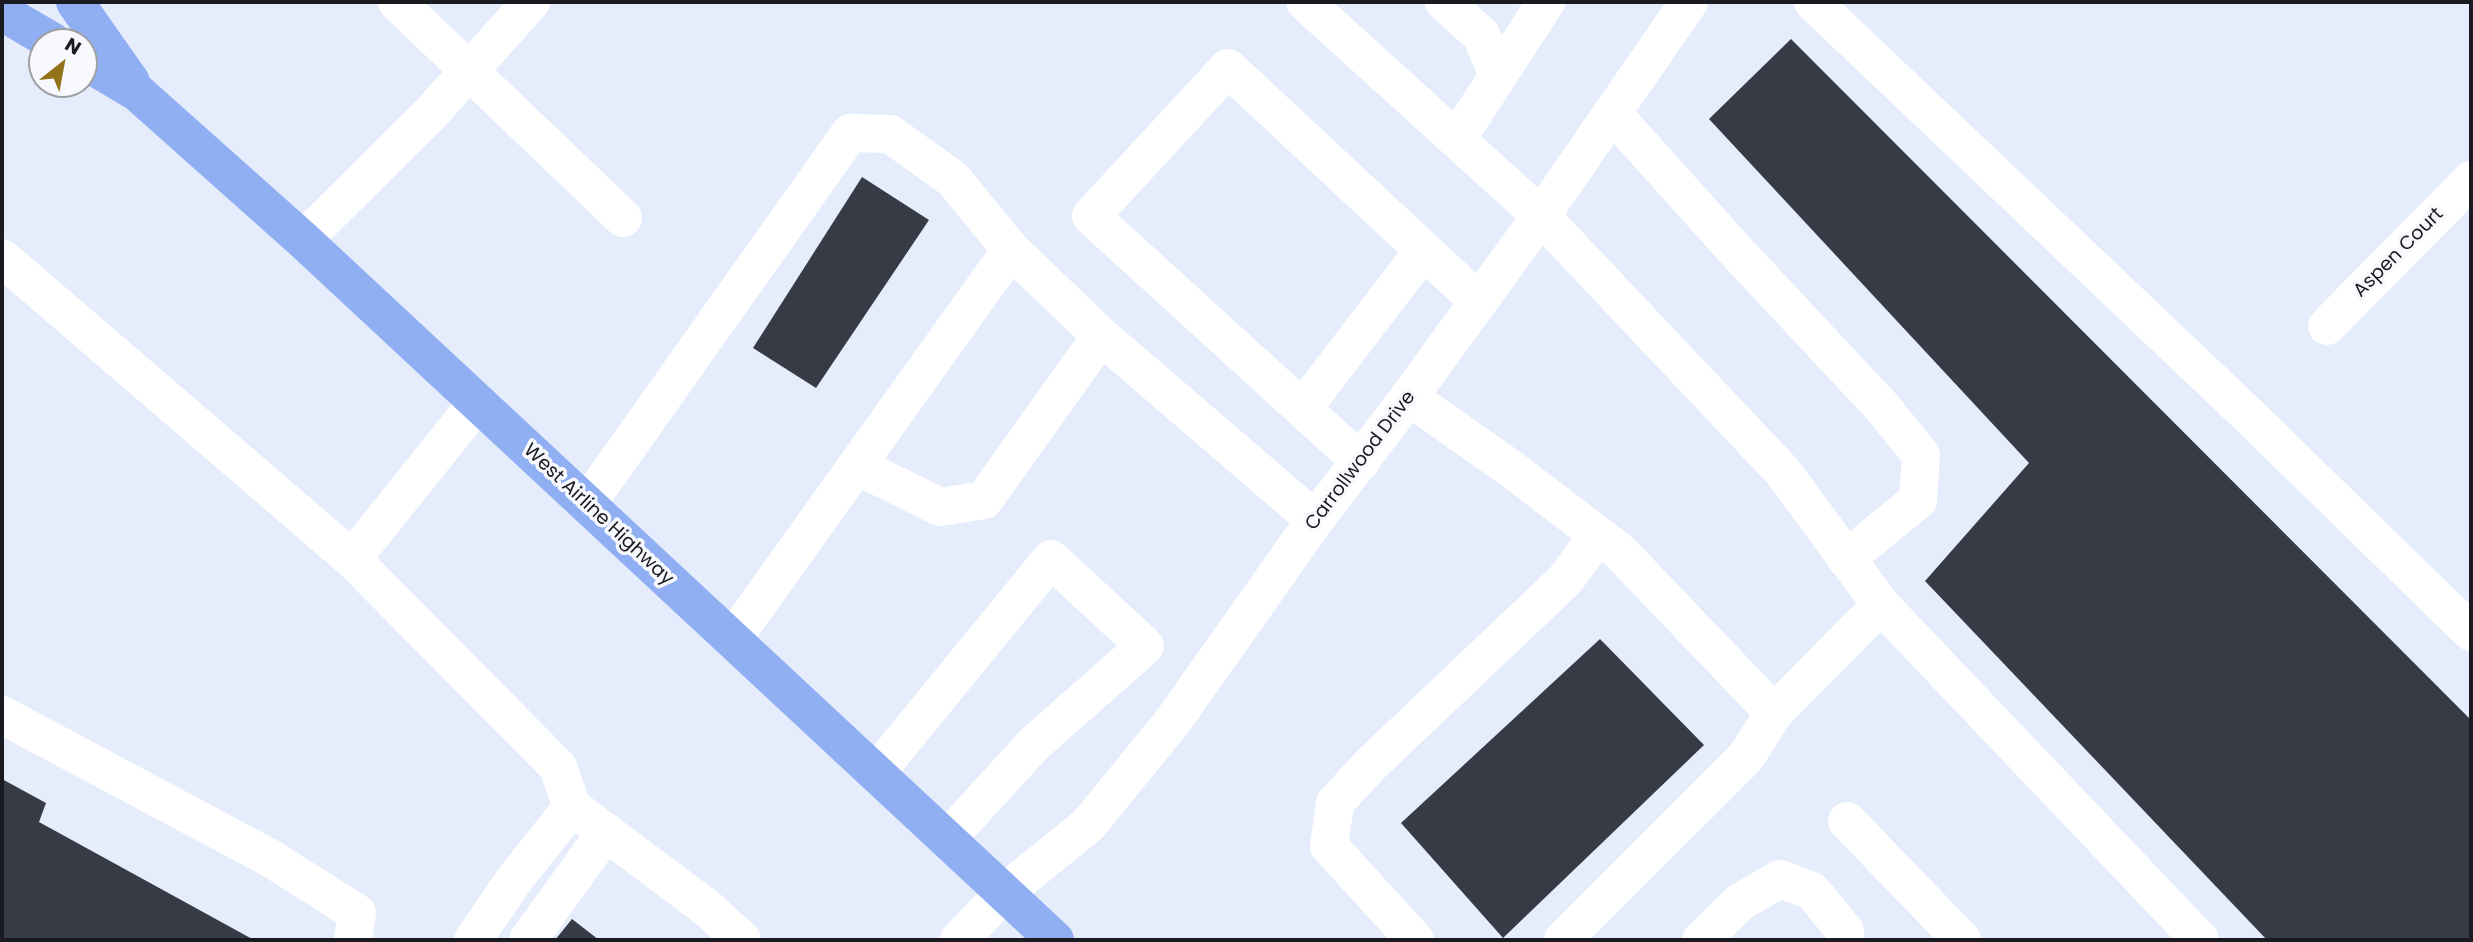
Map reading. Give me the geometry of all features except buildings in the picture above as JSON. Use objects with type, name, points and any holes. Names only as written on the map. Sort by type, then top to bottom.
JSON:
[{"type":"highway","name":"West Airline Highway","points":[[75,2],[138,93]]},
{"type":"highway","points":[[2,12],[29,28]]},
{"type":"highway","name":"West Airline Highway","points":[[98,69],[138,93],[303,240],[1055,940]]},
{"type":"street","points":[[397,2],[623,218]]},
{"type":"street","points":[[303,240],[431,113],[531,2]]},
{"type":"street","points":[[1305,2],[1541,216],[1783,472],[1881,605],[2200,940]]},
{"type":"street","points":[[1444,2],[1481,35],[1498,76]]},
{"type":"street","points":[[1457,139],[1546,2]]},
{"type":"street","name":"Carrollwood Drive","points":[[959,940],[1004,893],[1088,825],[1173,721],[1315,520],[1361,462],[1541,216],[1689,2]]},
{"type":"street","points":[[1814,2],[2244,411],[2471,632]]},
{"type":"street","points":[[1361,462],[1091,216],[1228,68],[1478,301]]},
{"type":"street","points":[[1612,113],[1882,407],[1921,455],[1918,500],[1846,559]]},
{"type":"street","points":[[587,505],[850,133],[890,134],[953,179],[1011,250],[1101,336],[1315,520]]},
{"type":"street","name":"Aspen Court","points":[[2327,326],[2471,180]]},
{"type":"street","points":[[732,640],[1011,250]]},
{"type":"street","points":[[1303,408],[1424,250]]},
{"type":"street","points":[[2,258],[352,559],[558,767],[572,807],[707,908],[724,934]]},
{"type":"street","points":[[857,466],[940,507],[984,500],[1101,336]]},
{"type":"street","points":[[1409,397],[1510,468],[1619,551],[1774,713]]},
{"type":"street","points":[[352,559],[477,402]]},
{"type":"street","points":[[1415,940],[1329,846],[1335,803],[1370,765],[1565,580],[1598,535]]},
{"type":"street","points":[[876,773],[1051,559],[1145,646],[1034,744],[947,839]]},
{"type":"street","points":[[1563,940],[1746,757],[1774,713],[1881,605]]},
{"type":"street","points":[[2,715],[270,858],[358,913],[353,940]]},
{"type":"street","points":[[473,940],[514,880],[572,807]]},
{"type":"street","points":[[1847,821],[1962,940]]},
{"type":"street","points":[[528,940],[606,832]]},
{"type":"street","points":[[1701,940],[1740,902],[1780,879],[1812,891],[1845,931],[1846,940]]}]
